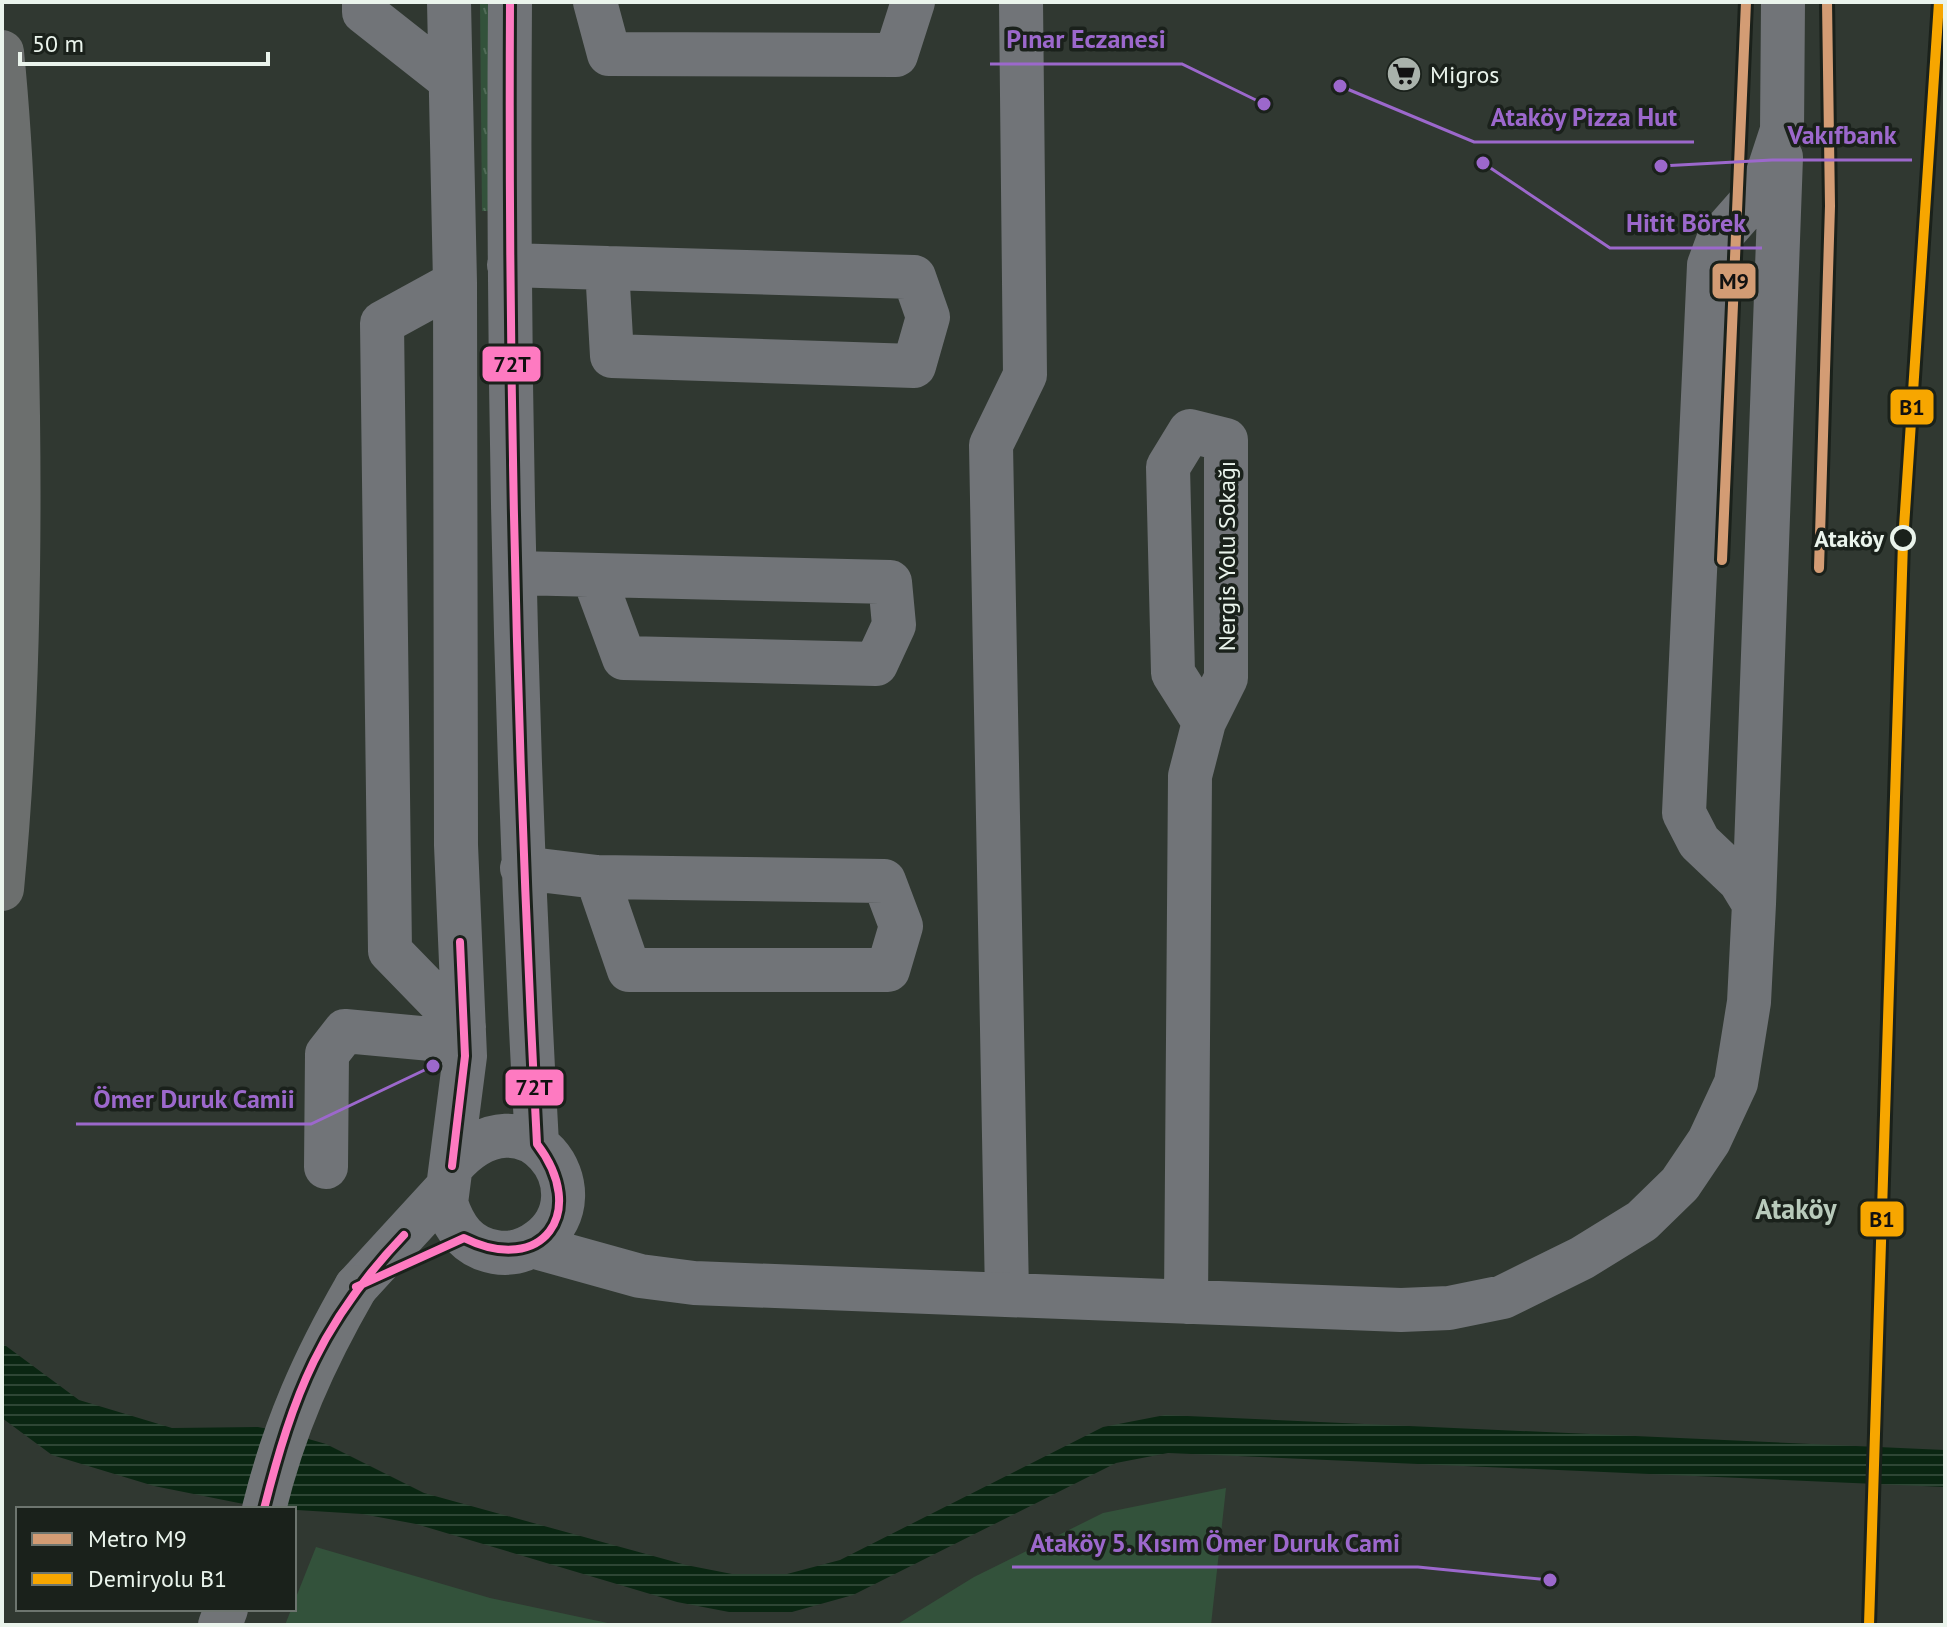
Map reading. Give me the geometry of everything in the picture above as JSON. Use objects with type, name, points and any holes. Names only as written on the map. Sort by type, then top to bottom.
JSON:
[{"type":"highway","points":[[2,52],[17,340],[19,484],[14,724],[2,889]]},
{"type":"main road","points":[[265,1507],[284,1432],[320,1350],[356,1287]]},
{"type":"street","points":[[364,2],[364,12],[449,79]]},
{"type":"street","points":[[449,2],[455,271],[456,845],[464,1035],[446,1203],[452,1222],[464,1238],[486,1251],[502,1253],[532,1246],[640,1276],[694,1283],[1401,1310],[1449,1308],[1503,1297],[1582,1258],[1642,1221],[1680,1184],[1709,1141],[1736,1083],[1749,1002],[1754,904],[1782,130],[1783,2]]},
{"type":"street","points":[[510,2],[509,246],[516,573],[523,856],[537,1144]]},
{"type":"street","points":[[595,2],[609,54],[785,55],[896,55],[913,2]]},
{"type":"street","points":[[1007,1295],[991,445],[1025,375],[1021,2]]},
{"type":"street","points":[[1754,904],[1740,881],[1699,842],[1684,813],[1709,265],[1719,238],[1763,188],[1782,130]]},
{"type":"street","points":[[464,1035],[390,951],[382,323],[455,271],[509,246],[607,268],[914,277],[928,317],[914,366],[612,356],[607,268]]},
{"type":"street","name":"Nergis Yolu Sokağı","points":[[1190,431],[1226,440],[1226,678],[1204,722],[1173,673],[1168,467],[1190,431]]},
{"type":"street","points":[[516,573],[890,582],[894,625],[876,664],[624,658],[594,577]]},
{"type":"street","points":[[1186,1302],[1190,776],[1204,722]]},
{"type":"street","points":[[456,845],[523,856],[597,877],[884,881],[901,926],[888,970],[629,970],[597,877]]},
{"type":"street","points":[[326,1167],[327,1054],[334,1041],[345,1031],[464,1035]]},
{"type":"street","points":[[356,1287],[481,1140],[498,1135],[518,1136],[537,1144],[558,1170],[563,1203],[557,1221],[532,1246]]},
{"type":"street","points":[[563,1203],[640,1276]]},
{"type":"street","points":[[356,1287],[464,1238]]},
{"type":"green space","points":[[480,2],[492,2],[494,211],[482,211]]},
{"type":"green space","points":[[1226,1488],[1211,1625],[896,1625],[974,1577],[1103,1513]]},
{"type":"green space","points":[[316,1547],[490,1598],[617,1625],[285,1625],[291,1611],[296,1611],[296,1597]]},
{"type":"shaded area","points":[[2,1343],[79,1400],[172,1428],[258,1427],[284,1432],[326,1444],[424,1493],[686,1565],[732,1574],[787,1574],[840,1560],[1103,1427],[1165,1415],[1945,1450],[1945,1487],[1168,1453],[1116,1463],[853,1595],[792,1612],[729,1612],[677,1602],[416,1524],[362,1514],[296,1510],[296,1507],[259,1507],[154,1486],[52,1455],[2,1418]]},
{"type":"metro line","name":"M9","points":[[1722,560],[1746,2]]},
{"type":"metro line","name":"M9","points":[[1819,568],[1830,206],[1827,2]]},
{"type":"rail line","name":"B1","points":[[1869,1625],[1903,542],[1939,2]]},
{"type":"transit line","name":"72T","points":[[356,1287],[464,1238],[492,1248],[516,1249],[536,1243],[550,1231],[558,1214],[559,1193],[552,1169],[537,1144],[524,858],[512,430],[510,2]]},
{"type":"transit line","name":"72T","points":[[452,1166],[465,1056],[460,942]]},
{"type":"transit line","name":"72T","points":[[265,1507],[286,1430],[314,1362],[351,1298],[404,1235]]},
{"type":"place","name":"Migros","points":[[1404,74]]},
{"type":"place","name":"Ataköy Pizza Hut","points":[[1340,86]]},
{"type":"place","name":"Pınar Eczanesi","points":[[1264,104]]},
{"type":"place","name":"Hitit Börek","points":[[1483,163]]},
{"type":"place","name":"Vakıfbank","points":[[1661,166]]},
{"type":"place","name":"Ataköy","points":[[1903,538]]},
{"type":"place","name":"Ömer Duruk Camii","points":[[433,1066]]},
{"type":"place","name":"Ataköy 5. Kısım Ömer Duruk Cami","points":[[1550,1580]]},
{"type":"district","name":"Ataköy","points":[[1796,1208]]}]
